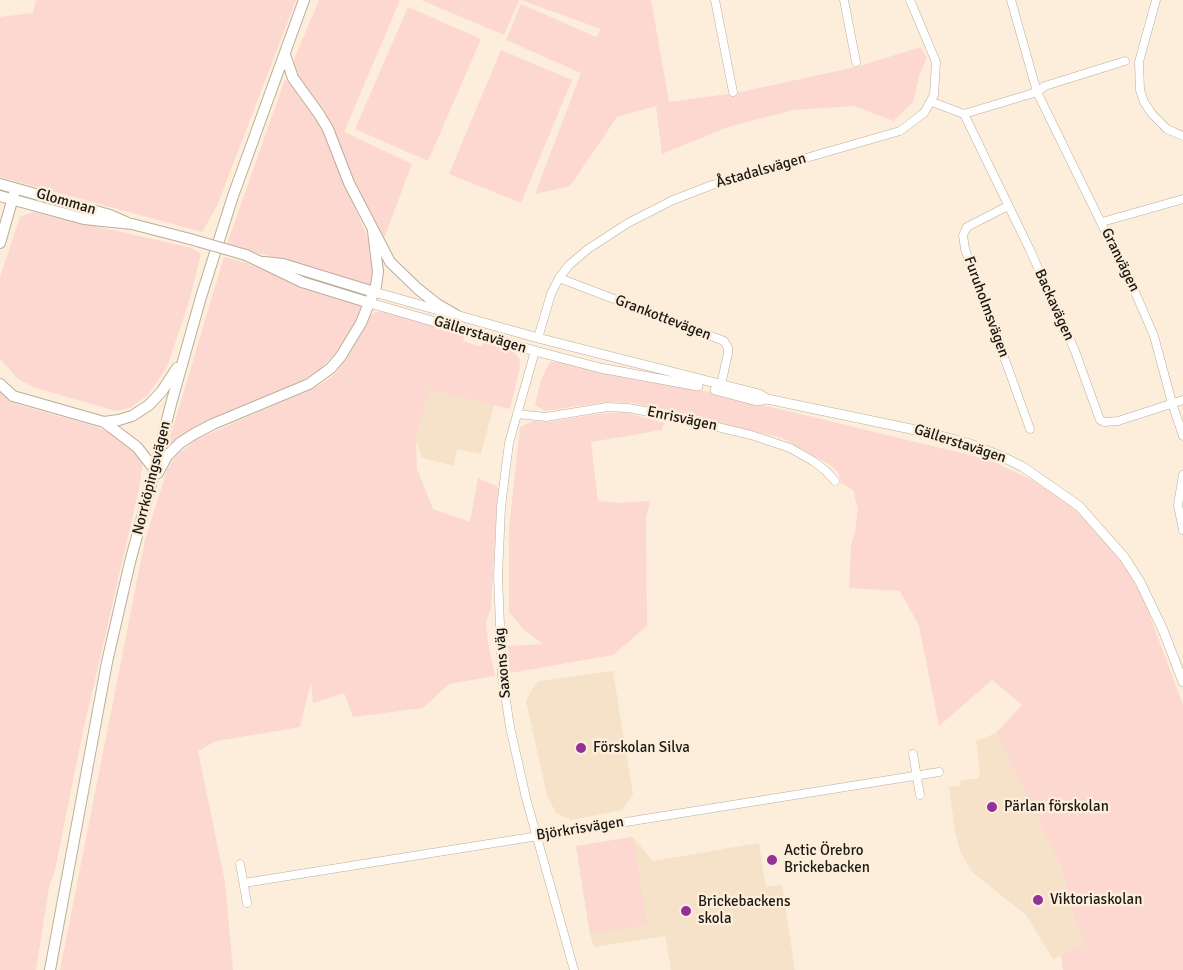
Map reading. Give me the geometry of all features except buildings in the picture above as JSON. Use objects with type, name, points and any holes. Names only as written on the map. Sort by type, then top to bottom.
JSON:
[{"type":"main road","name":"Norrköpingsvägen","points":[[50,970],[107,662],[130,562],[183,359],[230,207],[304,0]]},
{"type":"main road","points":[[285,55],[293,78],[328,129],[349,183],[390,262],[405,279],[437,304],[456,315]]},
{"type":"main road","name":"Glomman","points":[[0,184],[110,214],[132,225]]},
{"type":"main road","points":[[0,243],[16,188]]},
{"type":"main road","name":"Glomman","points":[[0,196],[84,219],[132,225],[246,255],[302,282],[370,303]]},
{"type":"main road","points":[[150,488],[167,456],[194,434],[309,384],[331,368],[350,342],[374,291],[378,272],[373,231]]},
{"type":"main road","name":"Glomman","points":[[260,261],[283,264],[374,291]]},
{"type":"main road","points":[[104,422],[132,416],[149,405],[162,391],[183,359]]},
{"type":"main road","points":[[0,384],[13,396],[104,422],[137,447],[154,470]]},
{"type":"street","points":[[715,0],[733,92]]},
{"type":"street","points":[[844,0],[856,62]]},
{"type":"street","points":[[910,0],[936,62],[932,102],[964,114],[1037,92],[1046,86],[1125,61]]},
{"type":"street","name":"Granvägen","points":[[1011,0],[1037,92],[1102,222],[1123,270],[1136,292],[1151,328],[1183,436]]},
{"type":"street","points":[[1156,0],[1139,62],[1140,90],[1152,114],[1167,129],[1183,136]]},
{"type":"street","name":"Åstadalsvägen","points":[[538,338],[551,294],[558,279],[569,265],[588,249],[651,210],[712,185],[900,131],[924,113],[932,102]]},
{"type":"street","name":"Backavägen","points":[[964,114],[1030,250],[1075,351],[1100,420],[1104,423],[1118,421],[1183,400]]},
{"type":"street","points":[[1102,222],[1183,200]]},
{"type":"street","name":"Furuholmsvägen","points":[[1008,206],[967,227],[963,235],[965,249],[1030,429]]},
{"type":"street","name":"Grankottevägen","points":[[558,279],[724,341],[729,348],[721,385]]},
{"type":"street","name":"Gällerstavägen","points":[[374,291],[538,338],[759,394],[768,399],[930,433],[967,443],[1003,457],[1023,467],[1080,506],[1124,557],[1140,582],[1163,630],[1183,682]]},
{"type":"street","name":"Gällerstavägen","points":[[370,303],[600,368],[708,388],[757,401],[768,399]]},
{"type":"street","points":[[535,351],[538,338]]},
{"type":"street","name":"Saxons väg","points":[[535,351],[509,442],[498,535],[502,675],[510,728],[536,836],[574,970]]},
{"type":"street","name":"Enrisvägen","points":[[517,414],[546,417],[607,407],[628,408],[671,416],[751,435],[790,448],[813,461],[835,481]]},
{"type":"street","points":[[1183,475],[1178,505],[1183,530]]},
{"type":"street","points":[[914,754],[920,795]]},
{"type":"street","name":"Björkrisvägen","points":[[244,883],[939,771]]},
{"type":"street","points":[[240,864],[248,903]]},
{"type":"shaded area","points":[[36,0],[296,0],[217,206],[202,232],[0,177],[0,17],[33,13]]},
{"type":"shaded area","points":[[319,0],[400,0],[344,132],[412,164],[381,246],[324,115],[290,69]]},
{"type":"shaded area","points":[[421,0],[519,0],[504,35]]},
{"type":"shaded area","points":[[521,0],[651,0],[669,102],[736,93],[856,67],[921,47],[927,58],[920,73],[913,102],[894,121],[854,106],[793,110],[728,127],[662,154],[656,106],[617,117],[570,186],[535,194],[581,73],[506,40],[521,4],[596,37],[601,29]]},
{"type":"shaded area","points":[[408,7],[481,39],[428,161],[355,129]]},
{"type":"shaded area","points":[[501,50],[572,80],[521,203],[449,174]]},
{"type":"shaded area","points":[[285,79],[307,101],[324,132],[368,239],[374,262],[370,285],[227,244]]},
{"type":"shaded area","points":[[33,212],[192,248],[201,254],[188,305],[167,367],[148,395],[130,408],[116,411],[36,388],[18,379],[0,359],[0,277],[20,217]]},
{"type":"shaded area","points":[[224,257],[247,263],[310,289],[362,304],[362,311],[337,352],[317,372],[304,380],[199,425],[168,445]]},
{"type":"shaded area","points":[[388,311],[464,336],[463,341],[481,347],[484,341],[510,348],[519,358],[520,367],[510,409],[429,390],[416,441],[417,469],[433,509],[470,522],[478,478],[498,487],[491,608],[486,622],[495,676],[449,684],[423,708],[353,717],[344,693],[313,703],[311,682],[300,727],[216,741],[198,751],[225,882],[233,970],[60,970],[145,540],[167,470],[175,457],[197,439],[324,382],[336,373],[350,353],[370,316],[376,312]]},
{"type":"shaded area","points":[[550,362],[709,392],[990,460],[1032,480],[1067,503],[1095,529],[1141,592],[1183,705],[1183,970],[1063,970],[1061,955],[1085,944],[1071,910],[1062,868],[996,733],[1022,705],[992,680],[939,726],[919,626],[900,591],[849,588],[851,545],[858,509],[853,490],[841,483],[838,472],[830,465],[782,438],[633,403],[605,402],[545,411],[535,405],[541,380]]},
{"type":"shaded area","points":[[429,390],[494,405],[481,454],[457,449],[454,466],[422,458],[416,441]]},
{"type":"shaded area","points":[[0,392],[16,404],[94,426],[126,441],[143,461],[139,489],[82,736],[55,870],[49,887],[36,970],[0,970]]},
{"type":"shaded area","points":[[623,412],[664,423],[662,430],[591,442],[598,501],[619,503],[650,501],[646,518],[647,626],[613,655],[510,673],[508,646],[543,644],[524,630],[509,612],[509,528],[520,427],[533,421],[550,422]]},
{"type":"shaded area","name":"Förskolan Silva","points":[[613,671],[633,795],[622,810],[571,820],[556,813],[547,795],[526,701],[539,681]]},
{"type":"shaded area","points":[[996,733],[1062,868],[1071,910],[1085,944],[1053,959],[1026,915],[972,872],[960,851],[949,787],[961,786],[960,781],[978,778],[980,771],[976,741]]},
{"type":"shaded area","name":"Brickebackens skola","points":[[633,837],[653,861],[759,843],[766,887],[782,885],[795,970],[671,970],[665,936],[594,947],[576,846]]},
{"type":"shaded area","points":[[633,837],[647,925],[590,934],[576,846]]},
{"type":"place","name":"Förskolan Silva","points":[[581,748]]},
{"type":"place","name":"Pärlan förskolan","points":[[992,807]]},
{"type":"place","name":"Actic Örebro Brickebacken","points":[[772,860]]},
{"type":"place","name":"Viktoriaskolan","points":[[1038,900]]},
{"type":"place","name":"Brickebackens skola","points":[[686,911]]}]
